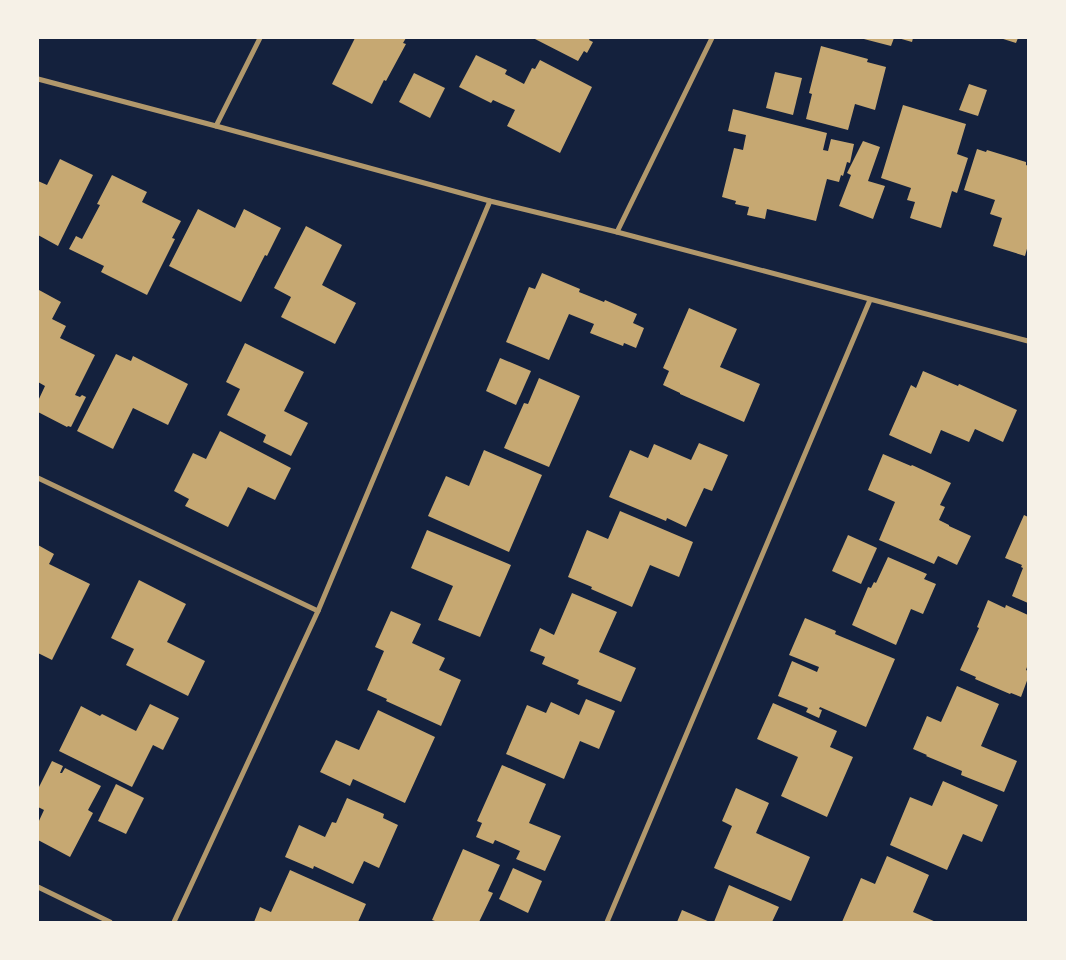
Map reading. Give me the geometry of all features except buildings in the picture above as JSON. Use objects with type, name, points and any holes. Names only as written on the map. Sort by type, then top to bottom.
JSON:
[{"type":"street","points":[[216,126],[260,38]]},
{"type":"street","points":[[617,232],[712,38]]},
{"type":"street","points":[[38,79],[490,201],[617,232],[1028,341]]},
{"type":"street","points":[[174,922],[318,611],[490,201]]},
{"type":"street","points":[[607,922],[870,300]]},
{"type":"street","points":[[38,478],[318,611]]},
{"type":"street","points":[[38,887],[110,922]]}]
